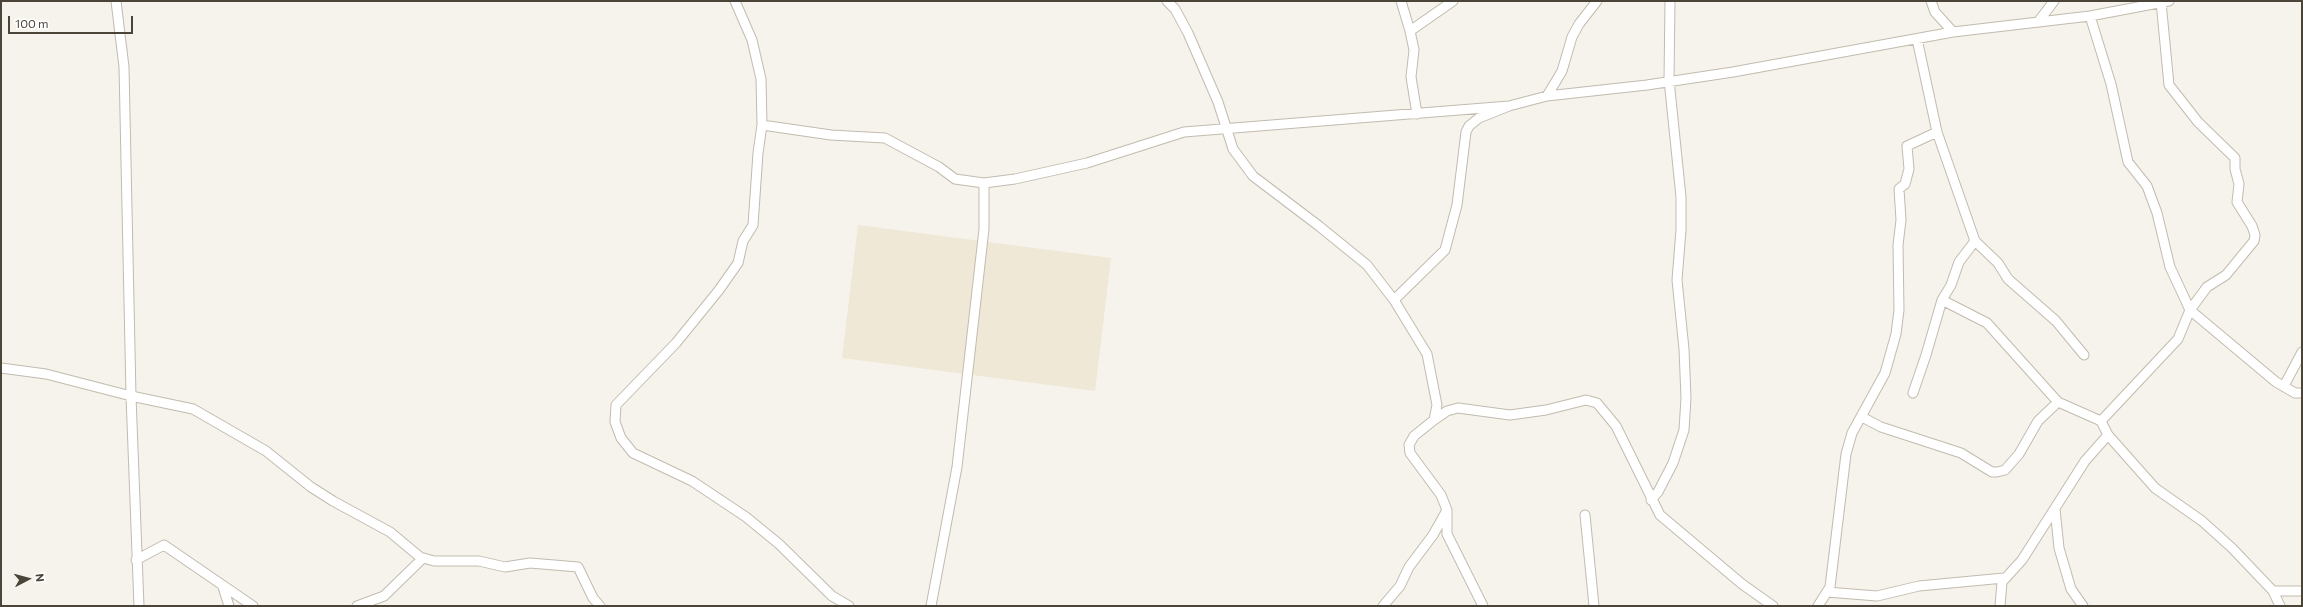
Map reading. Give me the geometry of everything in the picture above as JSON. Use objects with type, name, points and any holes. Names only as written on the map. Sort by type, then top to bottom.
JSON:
[{"type":"street","points":[[116,1],[124,67],[131,396],[136,560],[139,606]]},
{"type":"street","points":[[735,1],[754,47],[761,79],[762,126],[758,154],[753,225],[743,241],[738,263],[676,343],[616,405],[616,422],[621,438],[632,453],[692,481],[746,517],[779,544],[832,596],[849,606]]},
{"type":"street","points":[[1167,1],[1175,5],[1218,102],[1233,149],[1253,176],[1320,226],[1366,265],[1394,300],[1427,354],[1437,406],[1434,420]]},
{"type":"street","points":[[1401,1],[1414,50],[1411,77],[1418,114]]},
{"type":"street","points":[[1410,31],[1453,1]]},
{"type":"street","points":[[1651,500],[1658,492],[1673,463],[1684,430],[1686,398],[1684,349],[1677,280],[1681,230],[1681,197],[1669,80],[1670,1]]},
{"type":"street","points":[[1930,1],[1935,12],[1953,32]]},
{"type":"street","points":[[2038,22],[2054,1]]},
{"type":"street","points":[[1394,300],[1445,250],[1457,205],[1466,132],[1469,126],[1479,118],[1509,106],[1547,96],[1733,72],[1953,32],[2090,16],[2165,2],[2170,85],[2198,122],[2235,158],[2235,169],[2239,184],[2237,202],[2252,226],[2255,235],[2254,241],[2226,275],[2207,287],[2190,310],[2178,339],[2101,421]]},
{"type":"street","points":[[1547,96],[1562,70],[1572,37],[1593,3]]},
{"type":"street","points":[[2090,16],[2111,84],[2128,162],[2147,186],[2157,214],[2170,266],[2190,310],[2276,382],[2295,393],[2302,393]]},
{"type":"street","points":[[1917,39],[1937,132],[1975,241],[1998,263],[2008,279],[2056,321],[2084,355]]},
{"type":"street","points":[[762,126],[831,135],[885,138],[955,178],[984,183],[1015,179],[1087,163],[1184,132],[1226,130],[1509,106]]},
{"type":"street","points":[[1818,606],[1830,587],[1846,454],[1852,433],[1885,373],[1896,334],[1899,310],[1898,246],[1901,220],[1899,190],[1905,184],[1909,169],[1907,146],[1937,132]]},
{"type":"street","points":[[931,606],[957,467],[984,229],[984,183]]},
{"type":"street","points":[[1912,394],[1926,355],[1942,300],[1951,285],[1959,262],[1975,241]]},
{"type":"street","points":[[1942,300],[1987,323],[2058,402],[2101,421],[2108,435],[2155,488],[2202,521],[2255,570],[2273,591],[2280,606]]},
{"type":"street","points":[[2284,386],[2302,352]]},
{"type":"street","points":[[1,368],[46,374],[131,396],[193,409],[210,417],[266,451],[312,487],[390,532],[408,550],[423,558],[434,561],[468,560],[505,567],[530,563],[578,567],[593,598],[600,606]]},
{"type":"street","points":[[1483,606],[1448,534],[1447,510],[1440,495],[1410,453],[1409,445],[1414,436],[1434,420],[1447,411],[1458,408],[1510,415],[1546,410],[1586,400],[1597,403],[1616,426],[1631,454],[1651,500],[1660,515],[1678,532],[1742,584],[1773,606]]},
{"type":"street","points":[[1862,417],[1881,427],[1961,453],[1992,472],[1997,472],[2004,470],[2019,454],[2038,421],[2058,402]]},
{"type":"street","points":[[2000,606],[2002,582],[2004,578],[2022,560],[2055,509],[2067,486],[2085,461],[2108,435]]},
{"type":"street","points":[[2055,509],[2059,548],[2071,589],[2083,606]]},
{"type":"street","points":[[1383,606],[1400,586],[1409,567],[1433,535],[1447,510]]},
{"type":"street","points":[[1585,515],[1594,606]]},
{"type":"street","points":[[136,560],[164,545],[223,587],[253,606]]},
{"type":"street","points":[[357,606],[384,596],[423,558]]},
{"type":"street","points":[[1827,592],[1877,596],[1918,586],[2004,578]]},
{"type":"street","points":[[223,587],[228,606]]},
{"type":"street","points":[[2273,591],[2302,591]]},
{"type":"shaded area","points":[[858,225],[1111,258],[1095,391],[842,358]]}]
